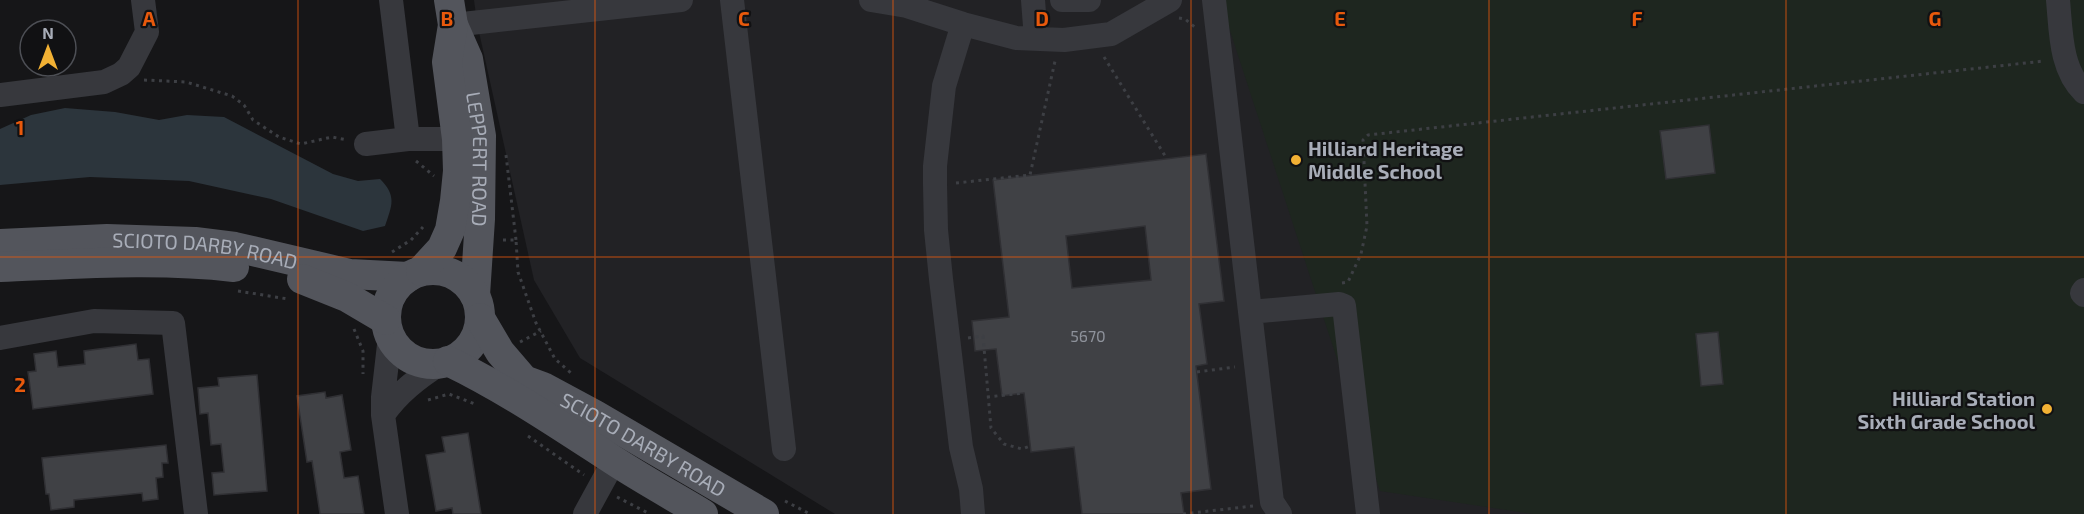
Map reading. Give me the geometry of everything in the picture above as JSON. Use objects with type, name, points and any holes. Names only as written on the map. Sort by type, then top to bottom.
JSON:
[{"type":"main road","name":"LEPPERT ROAD","points":[[415,274],[442,248],[450,230],[457,181],[457,139],[447,62],[451,13]]},
{"type":"main road","name":"LEPPERT ROAD","points":[[451,13],[468,58],[481,136],[477,298]]},
{"type":"main road","name":"SCIOTO DARBY ROAD","points":[[0,244],[107,239],[195,242],[235,247],[350,274],[415,274]]},
{"type":"main road","name":"SCIOTO DARBY ROAD","points":[[0,267],[146,261],[197,263],[259,270],[308,281],[347,297],[388,328]]},
{"type":"main road","points":[[431,269],[446,271],[460,277],[477,298],[477,334],[469,348],[456,358],[444,362],[424,363],[409,358],[397,347],[388,328],[387,305],[393,291],[415,274],[431,269]]},
{"type":"main road","name":"SCIOTO DARBY ROAD","points":[[477,298],[536,371],[543,387],[764,514]]},
{"type":"main road","name":"SCIOTO DARBY ROAD","points":[[444,362],[547,416],[614,461],[703,514]]},
{"type":"street","points":[[0,95],[104,82],[121,74],[129,67],[147,32],[143,0]]},
{"type":"street","points":[[391,0],[408,139]]},
{"type":"street","points":[[451,13],[681,0]]},
{"type":"street","points":[[732,0],[784,449]]},
{"type":"street","points":[[871,0],[907,6],[929,6],[963,24],[1016,38],[1064,40],[1112,34],[1164,9]]},
{"type":"street","points":[[1033,0],[1036,39]]},
{"type":"street","points":[[1062,0],[1089,0]]},
{"type":"street","points":[[1214,0],[1272,502],[1280,514]]},
{"type":"street","points":[[2058,0],[2063,52],[2075,84],[2084,92]]},
{"type":"street","points":[[963,24],[944,87],[935,184],[936,230],[941,279],[961,447],[973,514]]},
{"type":"street","points":[[366,144],[408,139],[457,139]]},
{"type":"street","points":[[1250,312],[1339,304],[1344,306],[1368,514]]},
{"type":"street","points":[[0,338],[94,321],[173,323],[196,514]]},
{"type":"street","points":[[388,328],[383,415],[397,514]]},
{"type":"street","points":[[383,415],[406,388],[444,362]]},
{"type":"street","points":[[585,514],[614,461]]},
{"type":"path","points":[[1101,52],[1167,159]]},
{"type":"path","points":[[949,184],[1030,175],[1056,57]]},
{"type":"path","points":[[1337,284],[1348,282],[1361,254],[1367,226],[1363,140],[1368,135],[2066,58]]},
{"type":"path","points":[[236,291],[293,300]]},
{"type":"path","points":[[963,338],[983,336],[991,428],[1004,444],[1022,449],[1030,446]]},
{"type":"path","points":[[1197,372],[1240,366]]},
{"type":"path","points":[[987,397],[1024,393]]},
{"type":"path","points":[[520,430],[600,486],[650,514]]},
{"type":"path","points":[[1183,514],[1257,506]]},
{"type":"shaded area","name":"Hilliard Heritage Middle School","points":[[474,0],[2084,0],[2084,514],[835,514],[580,358],[534,280],[477,23]]},
{"type":"shaded area","points":[[1220,0],[2084,0],[2084,514],[1533,514],[1380,491]]},
{"type":"shaded area","points":[[65,108],[115,112],[159,120],[187,115],[224,117],[333,174],[358,181],[380,179],[391,196],[390,212],[385,226],[363,231],[271,199],[189,181],[90,177],[0,185],[0,129],[31,115]]},
{"type":"building","points":[[1709,125],[1715,173],[1666,179],[1660,131]]},
{"type":"building","points":[[1206,154],[1224,301],[1199,304],[1207,364],[1196,366],[1211,489],[1181,493],[1184,514],[1082,514],[1074,447],[1031,452],[1024,393],[1002,396],[996,349],[975,351],[972,321],[1009,317],[993,180]],"holes":[[[1145,226],[1151,280],[1072,288],[1066,236]]]},
{"type":"building","points":[[1718,332],[1723,384],[1701,386],[1696,334]]},
{"type":"building","points":[[136,344],[138,360],[149,359],[153,394],[33,409],[28,372],[36,371],[34,354],[56,351],[58,367],[85,364],[84,351]]},
{"type":"building","points":[[257,375],[267,491],[214,495],[212,473],[224,472],[221,444],[211,445],[208,413],[200,414],[198,388],[219,386],[218,378]]},
{"type":"building","points":[[325,392],[326,398],[342,395],[351,450],[340,452],[344,478],[358,476],[364,514],[320,514],[312,461],[307,462],[297,396]]},
{"type":"building","points":[[468,433],[481,514],[453,514],[452,508],[436,511],[426,455],[445,452],[442,437]]},
{"type":"building","points":[[166,445],[168,463],[162,463],[163,477],[156,478],[158,499],[143,501],[142,493],[74,500],[74,507],[51,510],[49,494],[46,494],[42,458]]},
{"type":"place","name":"Hilliard Heritage Middle School","points":[[1296,160]]},
{"type":"place","name":"Hilliard Station Sixth Grade School","points":[[2047,409]]}]
